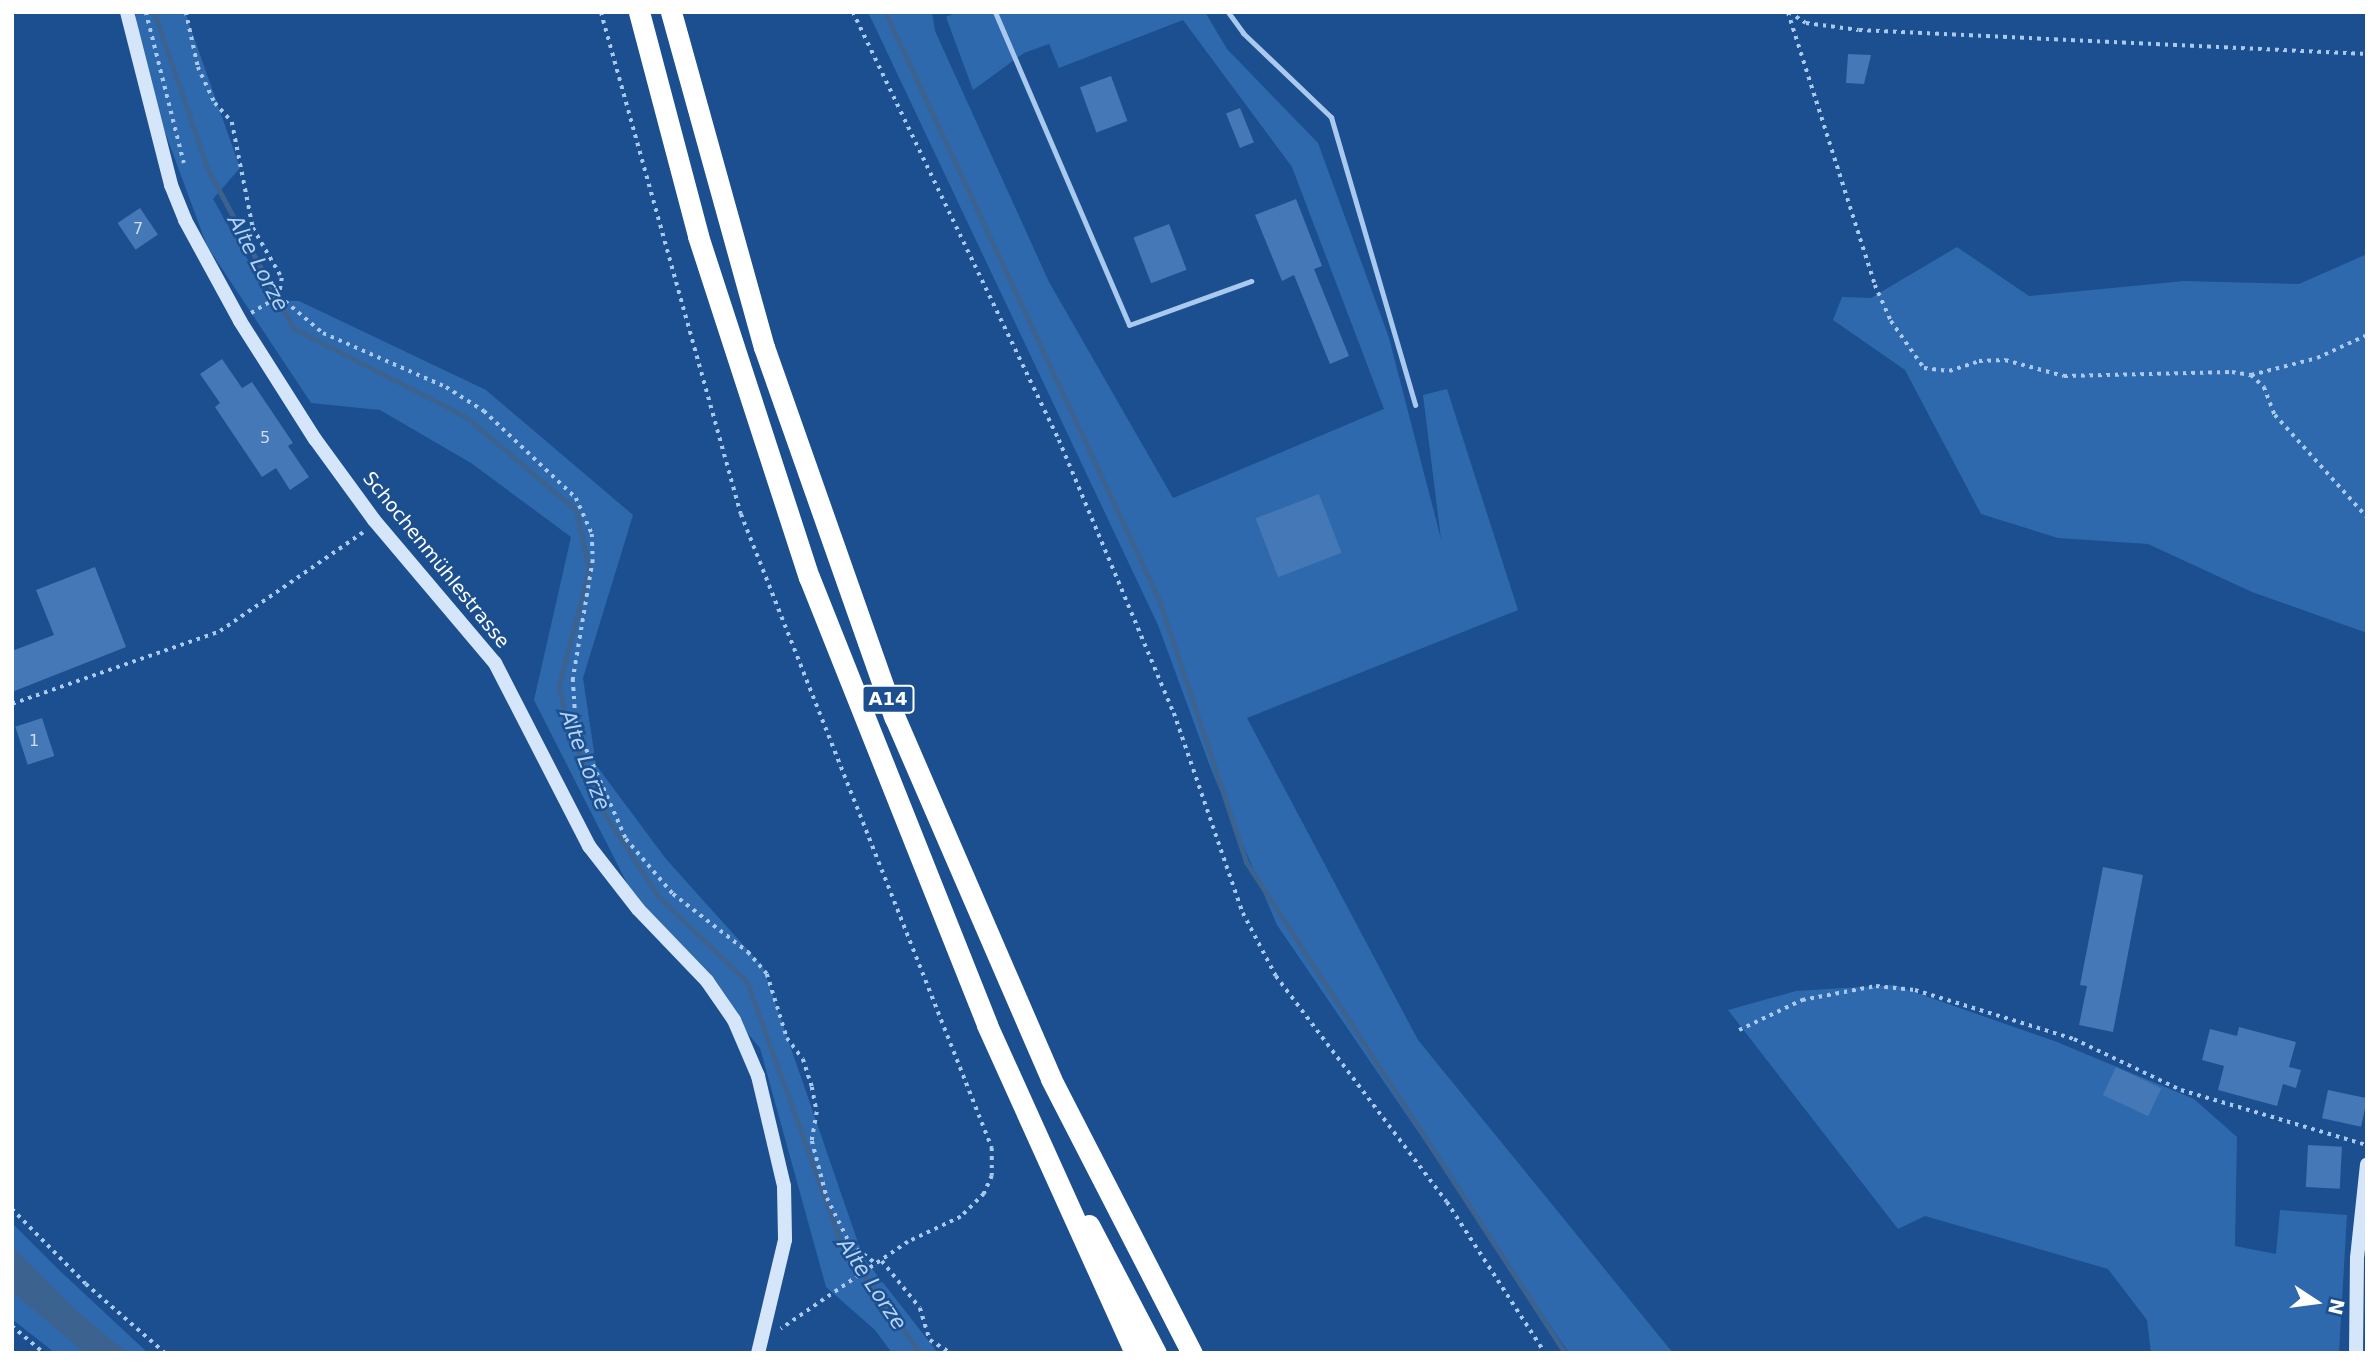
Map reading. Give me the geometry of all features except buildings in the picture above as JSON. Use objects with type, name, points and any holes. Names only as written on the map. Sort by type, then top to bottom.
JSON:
[{"type":"highway","name":"A14","points":[[639,12],[698,236],[771,464],[852,691],[939,903],[1034,1114],[1156,1353]]},
{"type":"highway","name":"A14","points":[[671,12],[768,360],[895,718],[1051,1079],[1192,1353]]},
{"type":"highway","points":[[939,903],[1044,1157],[1135,1353]]},
{"type":"street","name":"Schochenmühlestrasse","points":[[127,12],[171,185],[185,220],[240,321],[315,439],[374,520],[479,638],[517,701],[589,846],[638,909],[707,981],[734,1020],[758,1076],[784,1186],[785,1240],[760,1345]]},
{"type":"street","points":[[2356,1353],[2357,1258],[2367,1165]]},
{"type":"lane","points":[[995,12],[1129,325],[1251,281]]},
{"type":"lane","points":[[1228,12],[1243,33],[1331,117],[1415,405]]},
{"type":"path","points":[[146,12],[186,170]]},
{"type":"path","points":[[186,12],[198,67],[215,103],[232,122],[253,228],[282,278],[279,296],[240,321]]},
{"type":"path","points":[[601,12],[741,514],[992,1148],[992,1176],[984,1194],[961,1217],[877,1264],[760,1345]]},
{"type":"path","points":[[853,12],[1059,439],[1174,713],[1243,913],[1276,976],[1447,1202],[1545,1353]]},
{"type":"path","points":[[1789,12],[1806,23],[1859,30],[2367,54]]},
{"type":"path","points":[[1789,12],[1875,285],[1891,321],[1924,368],[1949,372],[1979,361],[2005,360],[2064,376],[2232,372],[2250,375],[2317,358],[2367,335]]},
{"type":"path","points":[[279,296],[323,333],[446,387],[484,411],[576,498],[592,534],[593,560],[573,679],[576,726],[626,839],[673,894],[748,952],[767,974],[787,1038],[803,1059],[812,1087],[817,1112],[812,1141],[827,1198],[850,1244],[877,1264]]},
{"type":"path","points":[[2250,375],[2264,387],[2274,415],[2367,517]]},
{"type":"path","points":[[12,704],[220,631],[362,536],[374,520]]},
{"type":"path","points":[[1739,1030],[1802,1000],[1875,986],[1915,990],[2074,1039],[2181,1090],[2367,1145]]},
{"type":"path","points":[[12,1209],[86,1284],[164,1353]]},
{"type":"path","points":[[882,1261],[920,1308],[930,1340],[951,1353]]},
{"type":"path","points":[[12,1326],[44,1353]]},
{"type":"shaded area","points":[[135,12],[185,12],[240,168],[213,199],[271,300],[299,301],[486,390],[633,515],[583,678],[596,765],[666,859],[763,967],[863,1257],[938,1353],[892,1353],[875,1330],[826,1287],[760,1048],[636,901],[534,700],[571,537],[471,463],[380,410],[311,403],[207,246],[148,86]]},
{"type":"shaded area","points":[[868,12],[932,12],[935,31],[1049,282],[1173,498],[1384,409],[1292,167],[1183,20],[1059,68],[1049,44],[1024,53],[973,90],[946,17],[957,12],[1205,12],[1227,49],[1318,143],[1389,338],[1441,539],[1423,395],[1447,389],[1518,610],[1247,718],[1418,1040],[1673,1353],[1569,1353],[1277,925],[1211,769],[1158,625]]},
{"type":"shaded area","points":[[1957,247],[2029,296],[2184,281],[2299,284],[2367,254],[2367,633],[2252,592],[2148,544],[2058,538],[1981,514],[1905,370],[1833,320],[1842,297],[1871,298]]},
{"type":"shaded area","points":[[1894,985],[2057,1042],[2194,1099],[2237,1137],[2235,1246],[2276,1254],[2280,1210],[2347,1215],[2339,1353],[2151,1353],[2147,1320],[2108,1269],[1925,1216],[1898,1229],[1728,1010],[1796,991]]},
{"type":"shaded area","points":[[12,1223],[148,1353],[55,1353],[12,1319]]},
{"type":"shaded area","points":[[12,1246],[73,1308],[128,1353],[85,1353],[12,1292]]},
{"type":"waterway","name":"Alte Lorze","points":[[154,12],[207,168],[293,328],[466,417],[576,510],[589,570],[559,685],[566,721],[602,810],[658,896],[747,982],[841,1243],[920,1353]]},
{"type":"waterway","points":[[885,12],[1159,600],[1246,862],[1565,1353]]}]
